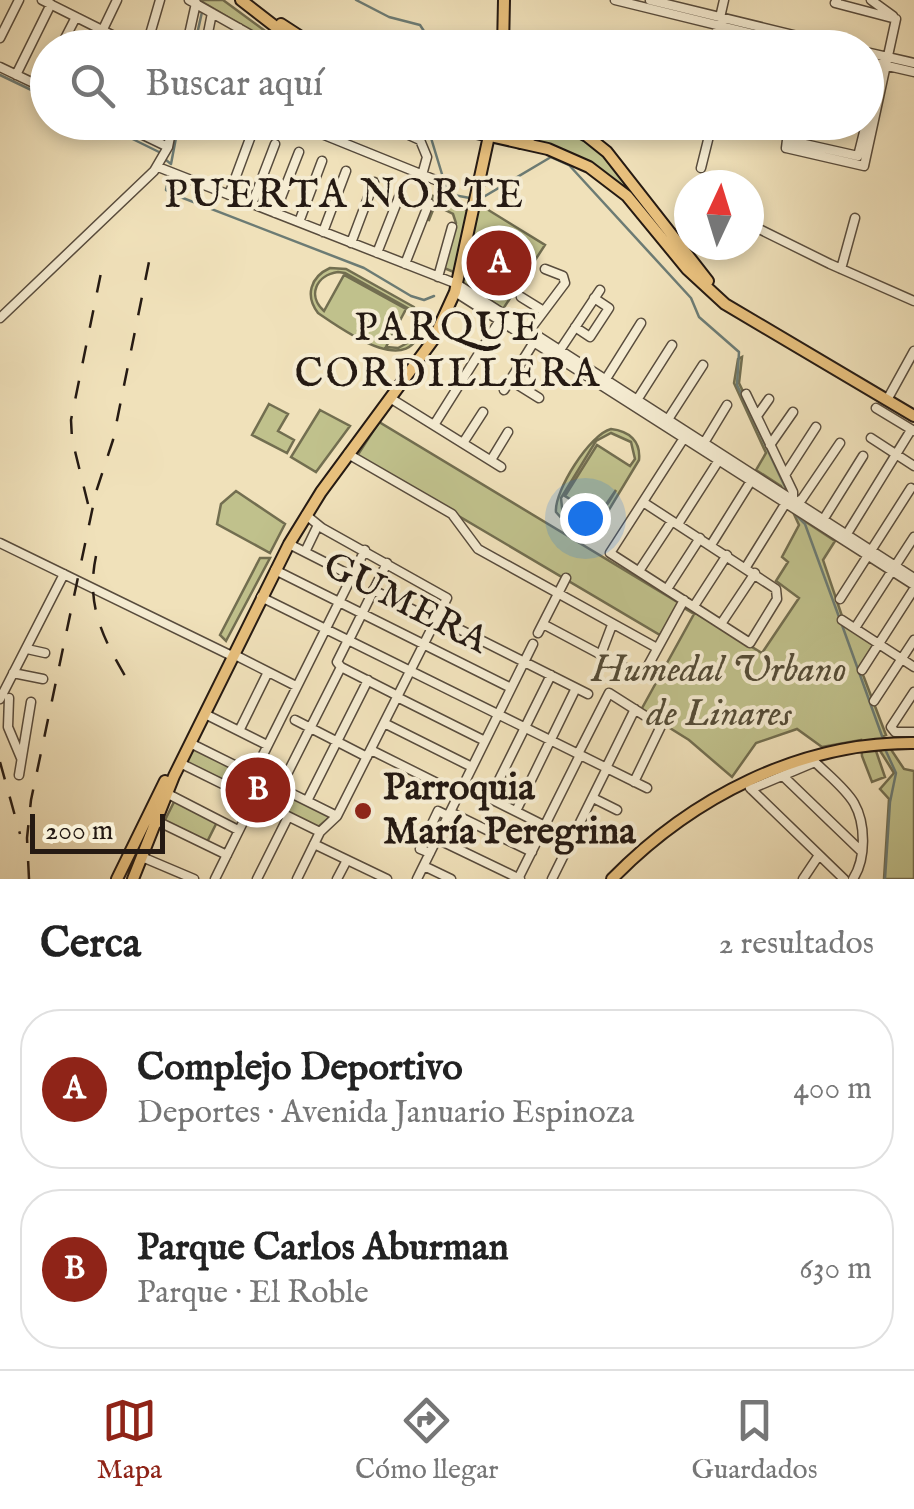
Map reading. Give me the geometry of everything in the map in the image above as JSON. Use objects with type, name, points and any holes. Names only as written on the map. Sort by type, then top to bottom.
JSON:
[{"type":"main road","points":[[242,0],[281,30]]},
{"type":"main road","points":[[503,30],[504,0]]},
{"type":"main road","points":[[255,10],[288,30]]},
{"type":"main road","points":[[478,140],[485,154]]},
{"type":"main road","points":[[132,879],[170,784],[288,544],[348,454],[438,332],[456,288],[487,140]]},
{"type":"main road","points":[[501,140],[559,153],[607,178],[638,208],[704,286],[725,304],[914,416]]},
{"type":"main road","points":[[519,144],[525,140]]},
{"type":"main road","points":[[592,140],[607,152],[702,274],[730,302],[765,328]]},
{"type":"main road","points":[[118,879],[188,735],[221,678]]},
{"type":"main road","points":[[612,879],[671,828],[778,768],[868,745],[914,743]]},
{"type":"street","points":[[0,38],[19,0]]},
{"type":"street","points":[[151,30],[160,0]]},
{"type":"street","points":[[615,0],[758,30]]},
{"type":"street","points":[[650,0],[747,30]]},
{"type":"street","points":[[717,30],[724,0]]},
{"type":"street","points":[[837,0],[835,3],[896,19]]},
{"type":"street","points":[[870,0],[896,19]]},
{"type":"street","points":[[35,30],[47,2],[102,30],[115,1]]},
{"type":"street","points":[[189,30],[194,1],[243,30]]},
{"type":"street","points":[[209,30],[212,14]]},
{"type":"street","points":[[69,30],[76,16]]},
{"type":"street","points":[[884,66],[896,19]]},
{"type":"street","points":[[16,75],[30,42]]},
{"type":"street","points":[[885,62],[914,63]]},
{"type":"street","points":[[885,62],[914,72]]},
{"type":"street","points":[[0,68],[30,82]]},
{"type":"street","points":[[153,140],[168,148]]},
{"type":"street","points":[[0,318],[158,167],[170,140]]},
{"type":"street","points":[[229,195],[249,140]]},
{"type":"street","points":[[343,140],[438,181]]},
{"type":"street","points":[[420,140],[426,157],[422,175]]},
{"type":"street","points":[[701,168],[708,140]]},
{"type":"street","points":[[862,157],[788,140],[786,148],[864,166],[866,140]]},
{"type":"street","points":[[252,204],[275,144]]},
{"type":"street","points":[[275,213],[299,152]]},
{"type":"street","points":[[299,222],[322,161]]},
{"type":"street","points":[[158,167],[438,277],[560,350],[751,481],[791,501],[802,499],[840,443]]},
{"type":"street","points":[[322,232],[346,171]]},
{"type":"street","points":[[351,243],[374,182]]},
{"type":"street","points":[[377,253],[401,192]]},
{"type":"street","points":[[405,264],[429,202]]},
{"type":"street","points":[[841,269],[854,218]]},
{"type":"street","points":[[438,277],[452,227]]},
{"type":"street","points":[[764,231],[914,300]]},
{"type":"street","points":[[523,329],[565,281],[563,276],[545,270]]},
{"type":"street","points":[[560,350],[597,294],[609,308],[590,337],[575,328]]},
{"type":"street","points":[[522,297],[542,310]]},
{"type":"street","points":[[474,299],[500,320],[523,329],[534,342],[637,400],[666,422]]},
{"type":"street","points":[[434,425],[500,320]]},
{"type":"street","points":[[604,382],[641,324]]},
{"type":"street","points":[[504,390],[534,342]]},
{"type":"street","points":[[637,400],[672,345]]},
{"type":"street","points":[[887,400],[914,352]]},
{"type":"street","points":[[666,422],[703,364]]},
{"type":"street","points":[[510,380],[539,398]]},
{"type":"street","points":[[722,624],[791,501],[785,475],[746,394]]},
{"type":"street","points":[[390,398],[501,468]]},
{"type":"street","points":[[757,416],[769,398]]},
{"type":"street","points":[[704,442],[728,405]]},
{"type":"street","points":[[845,537],[913,431],[876,408]]},
{"type":"street","points":[[463,444],[483,412]]},
{"type":"street","points":[[770,445],[793,412]]},
{"type":"street","points":[[785,475],[816,427]]},
{"type":"street","points":[[491,460],[508,432]]},
{"type":"street","points":[[686,435],[704,442],[914,584],[862,670]]},
{"type":"street","points":[[642,502],[776,589],[777,599],[750,642],[610,553],[642,502],[686,435]]},
{"type":"street","points":[[871,438],[914,466]]},
{"type":"street","points":[[348,454],[452,514],[476,547],[657,648]]},
{"type":"street","points":[[821,522],[863,456]]},
{"type":"street","points":[[639,572],[719,460]]},
{"type":"street","points":[[711,545],[751,481]]},
{"type":"street","points":[[840,599],[911,488]]},
{"type":"street","points":[[297,879],[320,832],[338,816],[447,598],[306,515]]},
{"type":"street","points":[[305,552],[318,525]]},
{"type":"street","points":[[854,628],[914,537]]},
{"type":"street","points":[[666,589],[700,538]]},
{"type":"street","points":[[0,543],[296,686]]},
{"type":"street","points":[[288,544],[352,576]]},
{"type":"street","points":[[243,794],[365,550]]},
{"type":"street","points":[[694,606],[727,555]]},
{"type":"street","points":[[387,563],[337,662],[485,742]]},
{"type":"street","name":"GUMERA","points":[[275,570],[512,688]]},
{"type":"street","points":[[22,758],[8,727],[3,698],[64,574]]},
{"type":"street","points":[[538,634],[566,578]]},
{"type":"street","points":[[373,590],[588,694]]},
{"type":"street","points":[[261,597],[648,788]]},
{"type":"street","points":[[543,624],[639,675],[644,673],[684,600]]},
{"type":"street","points":[[842,620],[914,667]]},
{"type":"street","points":[[601,654],[612,625]]},
{"type":"street","points":[[38,626],[50,628]]},
{"type":"street","points":[[874,701],[914,640]]},
{"type":"street","points":[[417,879],[533,644]]},
{"type":"street","points":[[27,648],[46,653]]},
{"type":"street","points":[[280,788],[341,666]]},
{"type":"street","points":[[239,731],[268,672]]},
{"type":"street","points":[[13,673],[43,679]]},
{"type":"street","points":[[490,798],[550,675]]},
{"type":"street","points":[[308,801],[368,680]]},
{"type":"street","points":[[516,811],[576,688]]},
{"type":"street","points":[[914,692],[891,730],[914,732]]},
{"type":"street","points":[[437,838],[519,879],[609,693],[661,726],[634,782]]},
{"type":"street","points":[[3,698],[34,702],[18,774]]},
{"type":"street","points":[[552,879],[634,709]]},
{"type":"street","points":[[205,714],[267,745]]},
{"type":"street","points":[[296,720],[369,754],[490,798],[545,826]]},
{"type":"street","points":[[384,723],[472,767]]},
{"type":"street","points":[[190,743],[338,816]]},
{"type":"street","points":[[844,879],[748,786],[816,762],[854,803],[862,864],[853,879]]},
{"type":"street","points":[[184,765],[320,832]]},
{"type":"street","points":[[783,776],[862,852]]},
{"type":"street","points":[[172,796],[238,830]]},
{"type":"street","points":[[593,798],[617,810]]},
{"type":"street","points":[[215,879],[254,800]]},
{"type":"street","points":[[430,854],[420,848],[438,811],[532,852]]},
{"type":"street","points":[[257,879],[288,817]]},
{"type":"street","points":[[161,823],[227,855]]},
{"type":"street","points":[[314,844],[380,878]]},
{"type":"street","points":[[804,879],[818,855]]},
{"type":"street","points":[[142,857],[194,879]]},
{"type":"street","points":[[337,879],[347,860]]},
{"type":"street","points":[[424,866],[452,879]]},
{"type":"green space","points":[[199,0],[223,0],[264,30],[249,30]]},
{"type":"green space","points":[[512,140],[583,140],[606,155],[647,207],[643,208],[605,173],[571,154]]},
{"type":"green space","points":[[433,196],[470,211],[456,273],[444,268],[456,223],[453,214],[435,205],[429,220],[425,219]]},
{"type":"green space","points":[[477,203],[545,245],[503,309],[461,282]]},
{"type":"green space","points":[[330,268],[346,269],[414,307],[421,325],[415,341],[405,349],[376,346],[318,313],[312,288],[318,276]],"holes":[[[345,273],[411,310],[417,323],[411,341],[398,348],[386,347],[406,309],[344,275],[324,311],[316,299],[316,287],[330,274]]]},
{"type":"green space","name":"Humedal Urbano de Linares","points":[[742,357],[739,383],[806,522],[835,541],[823,560],[845,625],[874,644],[860,667],[886,735],[884,739],[904,769],[914,771],[914,879],[884,879],[889,799],[880,789],[894,773],[879,749],[876,751],[885,777],[872,782],[862,756],[861,740],[822,747],[797,729],[756,743],[732,777],[689,740],[641,710],[694,614],[679,605],[660,635],[357,456],[379,422],[762,653],[799,598],[776,581],[788,562],[782,557],[799,525],[781,486],[756,470],[766,453],[734,383],[738,359]]},
{"type":"green space","points":[[269,404],[288,414],[278,431],[294,440],[287,453],[252,435]]},
{"type":"green space","points":[[320,410],[350,426],[316,472],[291,457]]},
{"type":"green space","points":[[611,429],[628,435],[636,442],[639,460],[601,523],[588,531],[571,529],[556,512],[561,491],[575,464],[603,433]],"holes":[[[611,433],[631,442],[635,459],[630,466],[597,445],[565,496],[598,516],[616,490],[601,514],[588,525],[580,527],[563,517],[561,498],[596,441]]]},
{"type":"green space","points":[[236,491],[285,524],[270,553],[217,524],[221,504]]},
{"type":"green space","points":[[260,558],[270,558],[226,641],[220,635]]},
{"type":"green space","points":[[192,748],[331,816],[317,828],[185,763]]},
{"type":"green space","points":[[175,800],[217,822],[207,842],[164,822]]},
{"type":"waterway","points":[[356,0],[389,17],[420,25],[423,30]]},
{"type":"waterway","points":[[198,30],[202,12]]},
{"type":"waterway","points":[[0,75],[30,89]]},
{"type":"waterway","points":[[135,140],[161,153]]},
{"type":"waterway","points":[[166,160],[171,164],[176,140]]},
{"type":"waterway","points":[[432,140],[448,194],[470,198]]},
{"type":"waterway","points":[[480,199],[551,157],[569,165],[691,298],[699,317],[739,352],[737,385],[787,491]]},
{"type":"waterway","points":[[169,175],[166,190],[170,193],[364,268],[411,296],[424,300],[434,296]]},
{"type":"waterway","points":[[796,515],[805,524],[839,617]]},
{"type":"waterway","points":[[842,625],[882,736]]},
{"type":"waterway","points":[[885,749],[896,773],[885,879]]},
{"type":"railway","points":[[29,879],[27,838],[31,800],[96,492],[113,440],[152,247]]},
{"type":"railway","points":[[88,504],[71,420],[104,258]]},
{"type":"railway","points":[[96,556],[95,608],[106,639],[131,686]]},
{"type":"railway","points":[[0,762],[20,834]]},
{"type":"place","name":"Complejo Deportivo","points":[[499,263]]},
{"type":"place","name":"Parque Carlos Aburman","points":[[258,790]]},
{"type":"place","name":"Parroquia María Peregrina","points":[[363,811]]},
{"type":"district","name":"PUERTA NORTE","points":[[345,196]]},
{"type":"district","name":"PARQUE CORDILLERA","points":[[448,352]]}]
